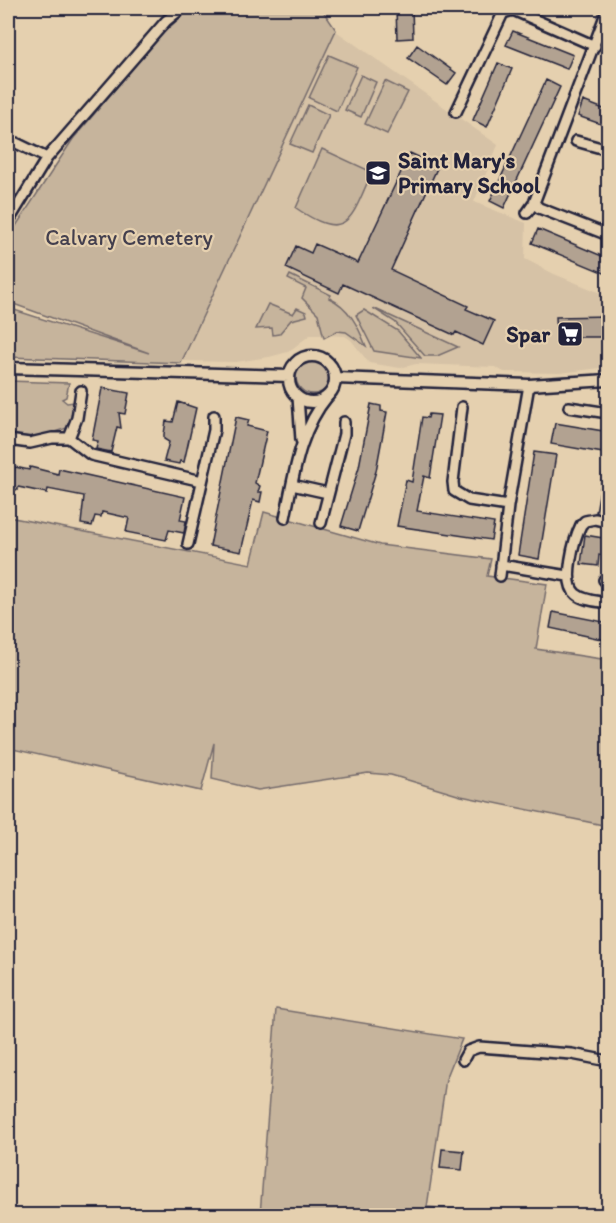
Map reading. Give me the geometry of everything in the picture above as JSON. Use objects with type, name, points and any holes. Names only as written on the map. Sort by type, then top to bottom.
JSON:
[{"type":"street","points":[[8,222],[47,158],[166,21],[182,8]]},
{"type":"street","points":[[526,213],[534,203],[608,8]]},
{"type":"street","points":[[456,112],[503,13],[513,10],[594,46]]},
{"type":"street","points":[[8,139],[47,158]]},
{"type":"street","points":[[576,141],[609,150]]},
{"type":"street","points":[[534,203],[539,208],[609,235]]},
{"type":"street","points":[[285,518],[301,443],[312,416],[328,396],[335,378],[331,366],[314,356],[307,356],[295,363],[289,376],[291,388],[298,397],[313,402],[328,396]]},
{"type":"street","points":[[8,368],[289,376]]},
{"type":"street","points":[[335,378],[529,385],[609,380]]},
{"type":"street","points":[[500,576],[508,506],[529,385]]},
{"type":"street","points":[[69,438],[77,418],[81,391]]},
{"type":"street","points":[[298,397],[301,443]]},
{"type":"street","points":[[462,407],[454,491],[469,500],[508,506]]},
{"type":"street","points":[[569,407],[609,413]]},
{"type":"street","points":[[188,544],[214,430],[214,417]]},
{"type":"street","points":[[321,523],[344,434],[344,422]]},
{"type":"street","points":[[8,440],[30,443],[52,438],[69,438],[83,452],[91,455],[202,481]]},
{"type":"street","points":[[291,486],[328,493]]},
{"type":"street","points":[[609,522],[595,519],[585,521],[581,525],[568,576],[573,593],[582,598],[609,603]]},
{"type":"street","points":[[501,565],[568,576]]},
{"type":"street","points":[[463,1060],[468,1051],[479,1047],[572,1054],[609,1061]]},
{"type":"shaded area","name":"Saint Mary's Primary School","points":[[336,31],[498,145],[474,202],[526,223],[525,259],[554,274],[608,296],[608,367],[560,373],[504,372],[495,367],[416,364],[400,368],[369,363],[351,340],[345,336],[324,335],[310,335],[288,352],[269,357],[236,362],[183,361]]},
{"type":"green space","name":"Calvary Cemetery","points":[[191,8],[321,8],[336,30],[181,363],[8,357],[8,308],[149,353],[8,302],[8,238],[73,139],[161,35]]},
{"type":"green space","points":[[329,55],[357,67],[337,111],[309,98]]},
{"type":"green space","points":[[361,75],[376,82],[361,117],[345,110]]},
{"type":"green space","points":[[385,81],[408,92],[387,134],[365,124]]},
{"type":"green space","points":[[308,105],[329,115],[312,153],[290,144]]},
{"type":"green space","points":[[322,149],[372,172],[353,212],[346,220],[338,224],[327,224],[296,208]]},
{"type":"green space","points":[[290,275],[331,295],[329,298],[342,306],[352,318],[366,346],[346,332],[337,331],[324,338],[318,314],[302,298],[306,288],[288,279]]},
{"type":"green space","points":[[268,304],[293,314],[297,308],[306,312],[307,316],[291,320],[279,334],[273,335],[272,328],[256,329]]},
{"type":"green space","points":[[373,308],[458,347],[437,356],[425,356],[395,322]]},
{"type":"green space","points":[[364,310],[398,331],[421,358],[374,351],[356,315]]},
{"type":"green space","points":[[313,360],[325,365],[330,377],[325,389],[313,394],[301,389],[296,377],[301,365]]},
{"type":"green space","points":[[8,381],[69,383],[66,397],[62,399],[67,403],[74,402],[75,407],[67,428],[36,438],[8,434]]},
{"type":"green space","points":[[264,512],[380,545],[491,559],[487,576],[547,584],[536,649],[608,660],[608,826],[461,796],[391,775],[368,773],[258,790],[212,779],[214,743],[201,791],[8,748],[8,517],[251,564]]},
{"type":"green space","points":[[276,1009],[462,1039],[446,1079],[427,1207],[466,1210],[466,1215],[260,1215]]},
{"type":"building","points":[[396,8],[412,8],[413,38],[397,39]]},
{"type":"building","points":[[513,31],[573,55],[567,69],[506,45]]},
{"type":"building","points":[[417,45],[456,73],[447,85],[408,58]]},
{"type":"building","points":[[498,63],[512,69],[487,127],[473,120]]},
{"type":"building","points":[[546,80],[560,87],[504,208],[490,201]]},
{"type":"building","points":[[583,101],[609,111],[609,127],[578,116]]},
{"type":"building","points":[[410,153],[438,166],[391,270],[468,306],[466,309],[494,321],[483,345],[456,332],[454,335],[343,284],[339,293],[286,268],[296,246],[311,253],[315,244],[358,263]]},
{"type":"building","points":[[538,229],[609,259],[609,275],[532,243]]},
{"type":"building","points":[[609,316],[609,337],[557,337],[556,317]]},
{"type":"building","points":[[102,388],[129,393],[125,414],[119,413],[121,428],[117,427],[111,452],[96,449],[98,441],[92,440]]},
{"type":"building","points":[[178,402],[196,408],[184,462],[180,461],[179,464],[164,461],[169,442],[164,439],[166,421],[173,422]]},
{"type":"building","points":[[371,404],[381,406],[381,411],[387,412],[376,471],[358,531],[341,526],[359,467]]},
{"type":"building","points":[[429,414],[440,415],[430,478],[424,476],[417,511],[494,523],[491,540],[397,526],[406,480],[412,482],[422,417],[428,418]]},
{"type":"building","points":[[236,417],[249,420],[247,426],[267,431],[255,483],[260,486],[258,492],[262,492],[260,502],[253,500],[241,552],[210,546]]},
{"type":"building","points":[[555,423],[609,432],[609,454],[551,444]]},
{"type":"building","points":[[534,452],[556,455],[539,559],[518,555]]},
{"type":"building","points":[[604,466],[609,466],[609,515],[596,512]]},
{"type":"building","points":[[15,467],[29,470],[30,467],[58,474],[59,469],[185,497],[180,520],[186,521],[184,533],[169,530],[166,540],[126,532],[129,518],[102,512],[101,517],[95,516],[92,526],[81,524],[84,496],[48,489],[47,493],[18,487],[18,490],[8,488],[10,473],[13,474]]},
{"type":"building","points":[[585,535],[609,539],[609,556],[599,555],[598,566],[581,564]]},
{"type":"building","points":[[553,612],[609,623],[606,640],[550,628]]},
{"type":"building","points":[[442,1149],[464,1151],[462,1170],[440,1168]]},
{"type":"place","name":"Saint Mary's Primary School","points":[[378,173]]},
{"type":"place","name":"Spar","points":[[570,334]]}]
